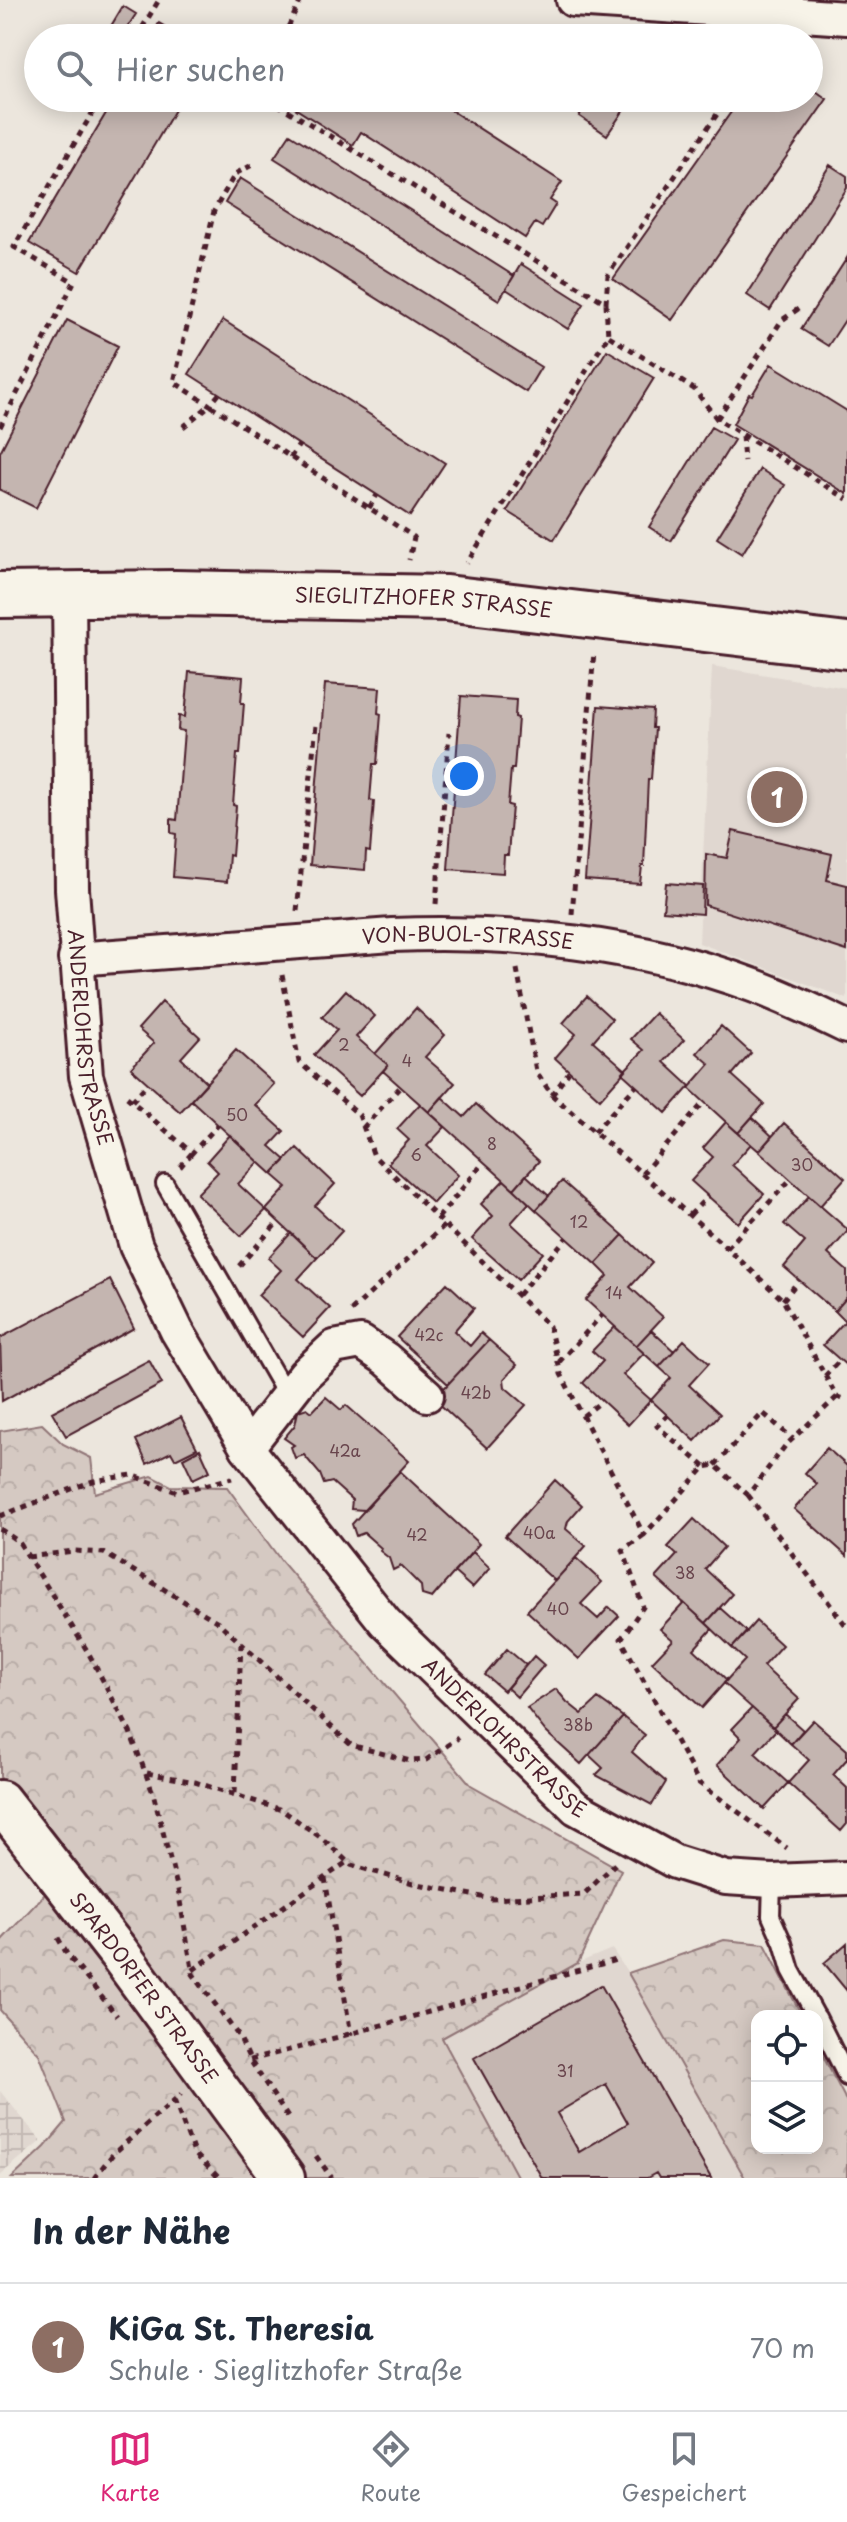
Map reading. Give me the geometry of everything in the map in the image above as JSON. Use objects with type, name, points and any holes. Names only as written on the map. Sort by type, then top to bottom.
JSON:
[{"type":"main road","name":"SIEGLITZHOFER STRASSE","points":[[0,595],[69,593],[446,598],[847,646]]},
{"type":"street","points":[[573,0],[766,6],[847,18]]},
{"type":"street","name":"ANDERLOHRSTRASSE","points":[[69,593],[72,889],[86,1076],[136,1246],[177,1331],[255,1459],[385,1622],[576,1808],[675,1862],[726,1878],[772,1881],[839,1879]]},
{"type":"street","name":"VON-BUOL-STRASSE","points":[[75,959],[435,933],[518,936],[570,942],[705,969],[764,990],[847,1027]]},
{"type":"street","points":[[255,1459],[287,1396],[334,1347],[361,1342],[427,1395]]},
{"type":"street","name":"SPARDORFER STRASSE","points":[[0,1801],[208,2074],[299,2166]]},
{"type":"lane","points":[[165,1184],[287,1396]]},
{"type":"lane","points":[[772,1881],[771,1916],[791,1970],[813,2010]]},
{"type":"lane","points":[[823,2029],[847,2077]]},
{"type":"path","points":[[144,24],[159,0]]},
{"type":"path","points":[[290,24],[301,0]]},
{"type":"path","points":[[0,427],[74,282],[14,247],[93,112]]},
{"type":"path","points":[[290,112],[606,303]]},
{"type":"path","points":[[446,598],[608,336],[608,275],[719,112]]},
{"type":"path","points":[[254,164],[235,174],[214,211],[174,382],[414,537],[402,596]]},
{"type":"path","points":[[717,419],[782,320],[801,307]]},
{"type":"path","points":[[608,336],[694,389],[717,419],[847,499]]},
{"type":"path","points":[[183,427],[219,394]]},
{"type":"path","points":[[742,435],[744,461]]},
{"type":"path","points":[[290,458],[299,445]]},
{"type":"path","points":[[369,508],[377,495]]},
{"type":"path","points":[[570,942],[597,616]]},
{"type":"path","points":[[316,725],[296,917],[286,942],[299,1062],[359,1115],[374,1156],[549,1326],[561,1374],[644,1535]]},
{"type":"path","points":[[435,933],[449,733]]},
{"type":"path","points":[[517,970],[536,1071],[552,1095],[783,1300],[837,1397],[847,1400]]},
{"type":"path","points":[[552,1095],[569,1072]]},
{"type":"path","points":[[132,1101],[148,1083]]},
{"type":"path","points":[[363,1128],[401,1086]]},
{"type":"path","points":[[594,1132],[636,1086]]},
{"type":"path","points":[[91,1095],[123,1093],[192,1153],[218,1125]]},
{"type":"path","points":[[642,1174],[704,1102]]},
{"type":"path","points":[[438,1218],[484,1162]]},
{"type":"path","points":[[727,1248],[790,1180]]},
{"type":"path","points":[[690,1215],[708,1196]]},
{"type":"path","points":[[222,1285],[278,1222]]},
{"type":"path","points":[[345,1316],[445,1225]]},
{"type":"path","points":[[518,1295],[567,1237]]},
{"type":"path","points":[[783,1300],[799,1280]]},
{"type":"path","points":[[559,1363],[602,1315]]},
{"type":"path","points":[[825,1376],[840,1360]]},
{"type":"path","points":[[748,1495],[793,1439],[837,1397]]},
{"type":"path","points":[[583,1416],[602,1401]]},
{"type":"path","points":[[793,1439],[763,1413],[715,1465],[705,1467],[644,1535],[623,1550],[643,1607],[621,1639],[699,1783],[839,1879]]},
{"type":"path","points":[[668,1415],[657,1426],[705,1467]]},
{"type":"path","points":[[0,1516],[93,1481],[132,1475],[177,1492],[255,1459]]},
{"type":"path","points":[[715,1465],[748,1495],[847,1627]]},
{"type":"path","points":[[0,1529],[19,1542],[88,1652],[130,1732],[153,1793],[178,1890],[193,1970],[240,2038],[250,2060],[297,2131]]},
{"type":"path","points":[[28,1557],[74,1551],[104,1553],[218,1622],[351,1745],[410,1761],[426,1760],[484,1721]]},
{"type":"path","points":[[235,1793],[241,1643]]},
{"type":"path","points":[[146,1773],[195,1782],[282,1810],[323,1839],[351,1865],[413,1883],[492,1899],[584,1894],[638,1842]]},
{"type":"path","points":[[193,1970],[347,1862]]},
{"type":"path","points":[[325,1878],[351,2035]]},
{"type":"path","points":[[94,2178],[113,2154],[208,2074],[620,1959]]},
{"type":"path","points":[[174,2100],[194,2153],[219,2178]]},
{"type":"path","points":[[299,2166],[332,2178]]},
{"type":"shaded area","points":[[712,666],[847,688],[847,999],[699,943]]},
{"type":"shaded area","points":[[612,1949],[745,2178],[518,2178],[442,2038],[578,1963]]},
{"type":"shaded area","points":[[0,2091],[41,2141],[0,2175]]},
{"type":"green space","points":[[42,1424],[63,1444],[91,1458],[95,1493],[152,1476],[171,1486],[227,1487],[282,1562],[471,1785],[621,1870],[578,1963],[442,2038],[518,2178],[305,2178],[239,2082],[0,1777],[0,1431]]},
{"type":"green space","points":[[45,1894],[210,2106],[258,2178],[12,2178],[66,2122],[39,2054],[0,2010],[0,1942]]},
{"type":"green space","points":[[724,1940],[765,1944],[799,2010],[751,2010],[751,2154],[823,2154],[823,2056],[847,2102],[847,2178],[745,2178],[628,1973]]},
{"type":"building","points":[[123,6],[136,14],[130,24],[112,24]]},
{"type":"building","points":[[107,112],[174,112],[79,272],[29,243]]},
{"type":"building","points":[[301,112],[454,112],[562,182],[550,200],[556,204],[542,227],[535,223],[525,238],[361,132],[353,145]]},
{"type":"building","points":[[582,112],[623,112],[607,135],[579,116]]},
{"type":"building","points":[[731,112],[818,112],[672,320],[613,279]]},
{"type":"building","points":[[290,134],[514,276],[499,300],[274,158]]},
{"type":"building","points":[[830,165],[847,176],[847,188],[770,310],[747,295]]},
{"type":"building","points":[[240,178],[541,367],[526,392],[225,203]]},
{"type":"building","points":[[847,258],[847,317],[828,346],[801,329]]},
{"type":"building","points":[[521,264],[584,304],[568,329],[506,289]]},
{"type":"building","points":[[67,320],[118,346],[36,508],[0,490],[0,452]]},
{"type":"building","points":[[223,320],[445,463],[410,516],[189,374]]},
{"type":"building","points":[[607,350],[654,378],[554,540],[507,511]]},
{"type":"building","points":[[771,364],[847,411],[847,494],[733,424],[749,394],[752,395]]},
{"type":"building","points":[[711,427],[734,440],[671,541],[649,527]]},
{"type":"building","points":[[760,469],[785,485],[742,554],[717,538]]},
{"type":"building","points":[[189,672],[243,677],[241,703],[244,703],[233,805],[236,806],[227,882],[173,877],[176,834],[171,833],[171,819],[177,820],[184,731],[178,730],[179,716],[185,717]]},
{"type":"building","points":[[325,684],[380,688],[377,764],[373,764],[370,800],[374,801],[370,852],[366,851],[365,870],[310,865]]},
{"type":"building","points":[[461,696],[516,700],[515,717],[518,718],[508,805],[512,806],[508,855],[504,855],[503,873],[448,869]]},
{"type":"building","points":[[598,706],[653,710],[652,728],[655,728],[640,884],[585,880]]},
{"type":"building","points":[[733,831],[832,854],[827,880],[847,885],[847,951],[705,905],[706,854],[727,858]]},
{"type":"building","points":[[666,883],[703,886],[702,914],[663,911]]},
{"type":"building","points":[[346,990],[375,1016],[356,1037],[388,1065],[360,1096],[314,1055],[337,1030],[322,1017]]},
{"type":"building","points":[[587,996],[612,1019],[593,1041],[626,1070],[600,1099],[555,1058],[576,1034],[563,1023]]},
{"type":"building","points":[[162,1002],[200,1037],[181,1058],[207,1083],[180,1112],[131,1068],[154,1043],[138,1029]]},
{"type":"building","points":[[416,1008],[445,1035],[425,1057],[455,1083],[429,1112],[383,1071],[388,1065],[375,1054]]},
{"type":"building","points":[[655,1013],[684,1040],[664,1062],[690,1086],[666,1113],[622,1073],[644,1050],[631,1039]]},
{"type":"building","points":[[721,1026],[751,1053],[732,1075],[764,1104],[738,1133],[689,1088],[710,1064],[697,1053]]},
{"type":"building","points":[[236,1050],[274,1084],[255,1105],[284,1131],[270,1146],[286,1160],[272,1174],[191,1100]]},
{"type":"building","points":[[442,1097],[464,1117],[476,1104],[539,1161],[514,1189],[429,1112]]},
{"type":"building","points":[[420,1104],[445,1127],[427,1146],[458,1175],[433,1203],[388,1163],[409,1140],[397,1129]]},
{"type":"building","points":[[752,1117],[772,1136],[759,1151],[738,1133]]},
{"type":"building","points":[[726,1122],[751,1144],[732,1165],[764,1194],[738,1223],[691,1181],[713,1157],[703,1148]]},
{"type":"building","points":[[784,1123],[845,1178],[820,1206],[759,1151]]},
{"type":"building","points":[[230,1135],[259,1162],[238,1184],[266,1210],[241,1236],[197,1194],[218,1172],[207,1161]]},
{"type":"building","points":[[297,1148],[335,1184],[315,1206],[342,1231],[317,1258],[266,1210],[287,1187],[272,1174]]},
{"type":"building","points":[[526,1175],[549,1196],[536,1210],[514,1189]]},
{"type":"building","points":[[504,1180],[529,1203],[511,1223],[543,1253],[518,1280],[472,1239],[493,1216],[481,1204]]},
{"type":"building","points":[[562,1181],[623,1235],[596,1264],[536,1210]]},
{"type":"building","points":[[809,1196],[847,1229],[828,1254],[847,1271],[847,1297],[835,1311],[784,1267],[805,1242],[784,1224]]},
{"type":"building","points":[[291,1233],[317,1258],[298,1279],[330,1308],[303,1337],[258,1295],[281,1270],[268,1258]]},
{"type":"building","points":[[623,1235],[652,1263],[630,1287],[663,1317],[636,1346],[586,1300],[608,1276],[596,1264]]},
{"type":"building","points":[[110,1280],[134,1328],[2,1401],[0,1338]]},
{"type":"building","points":[[447,1283],[474,1308],[454,1331],[470,1346],[481,1333],[489,1340],[448,1384],[397,1337]]},
{"type":"building","points":[[847,1297],[847,1366],[823,1345],[845,1321],[835,1311]]},
{"type":"building","points":[[615,1327],[644,1353],[623,1375],[651,1400],[628,1425],[583,1383],[603,1361],[592,1351]]},
{"type":"building","points":[[651,1330],[674,1351],[659,1367],[636,1346]]},
{"type":"building","points":[[489,1340],[517,1365],[504,1379],[505,1387],[526,1405],[487,1448],[434,1399]]},
{"type":"building","points":[[684,1340],[709,1363],[689,1385],[720,1414],[695,1441],[651,1400],[671,1378],[659,1367]]},
{"type":"building","points":[[149,1360],[162,1384],[66,1436],[52,1412]]},
{"type":"building","points":[[326,1397],[341,1410],[346,1405],[409,1461],[364,1510],[351,1509],[352,1500],[332,1482],[324,1484],[304,1455],[295,1458],[291,1447],[294,1445],[284,1438],[295,1425],[298,1411],[307,1408],[312,1412]]},
{"type":"building","points":[[181,1417],[197,1448],[175,1459],[171,1452],[147,1464],[136,1440]]},
{"type":"building","points":[[827,1448],[847,1466],[847,1556],[794,1509],[817,1484],[805,1473]]},
{"type":"building","points":[[200,1449],[210,1471],[193,1479],[183,1458]]},
{"type":"building","points":[[400,1471],[479,1544],[432,1598],[422,1595],[421,1586],[401,1566],[393,1570],[389,1558],[364,1533],[356,1536],[352,1524]]},
{"type":"building","points":[[555,1480],[582,1505],[568,1521],[566,1529],[586,1546],[555,1581],[505,1536]]},
{"type":"building","points":[[694,1519],[724,1547],[705,1569],[732,1594],[706,1623],[656,1578],[677,1555],[668,1547]]},
{"type":"building","points":[[473,1552],[490,1568],[472,1588],[454,1572]]},
{"type":"building","points":[[576,1558],[602,1582],[581,1604],[598,1619],[609,1607],[619,1616],[579,1659],[527,1611]]},
{"type":"building","points":[[684,1603],[712,1629],[694,1649],[727,1680],[702,1708],[652,1662],[673,1640],[660,1629]]},
{"type":"building","points":[[720,1608],[747,1632],[732,1648],[706,1623]]},
{"type":"building","points":[[756,1621],[782,1645],[763,1666],[799,1699],[773,1727],[724,1683],[745,1660],[732,1648]]},
{"type":"building","points":[[507,1649],[526,1665],[504,1691],[485,1675]]},
{"type":"building","points":[[534,1656],[544,1665],[517,1697],[507,1688]]},
{"type":"building","points":[[556,1689],[582,1714],[598,1699],[623,1717],[581,1764],[546,1732],[527,1708]]},
{"type":"building","points":[[752,1708],[776,1730],[755,1753],[788,1783],[764,1809],[717,1765],[741,1738],[732,1729]]},
{"type":"building","points":[[785,1714],[803,1730],[791,1744],[773,1727]]},
{"type":"building","points":[[623,1717],[645,1735],[632,1752],[666,1782],[652,1805],[596,1775],[603,1768],[589,1755]]},
{"type":"building","points":[[813,1720],[847,1750],[847,1759],[833,1775],[847,1788],[847,1824],[841,1831],[788,1783],[809,1760],[791,1744]]},
{"type":"building","points":[[847,1943],[847,1991],[824,1963]]},
{"type":"building","points":[[601,1985],[711,2178],[659,2178],[656,2173],[647,2178],[542,2178],[474,2058]],"holes":[[[606,2084],[628,2123],[579,2152],[557,2113]]]},
{"type":"place","name":"KiGa St. Theresia","points":[[777,797]]}]
